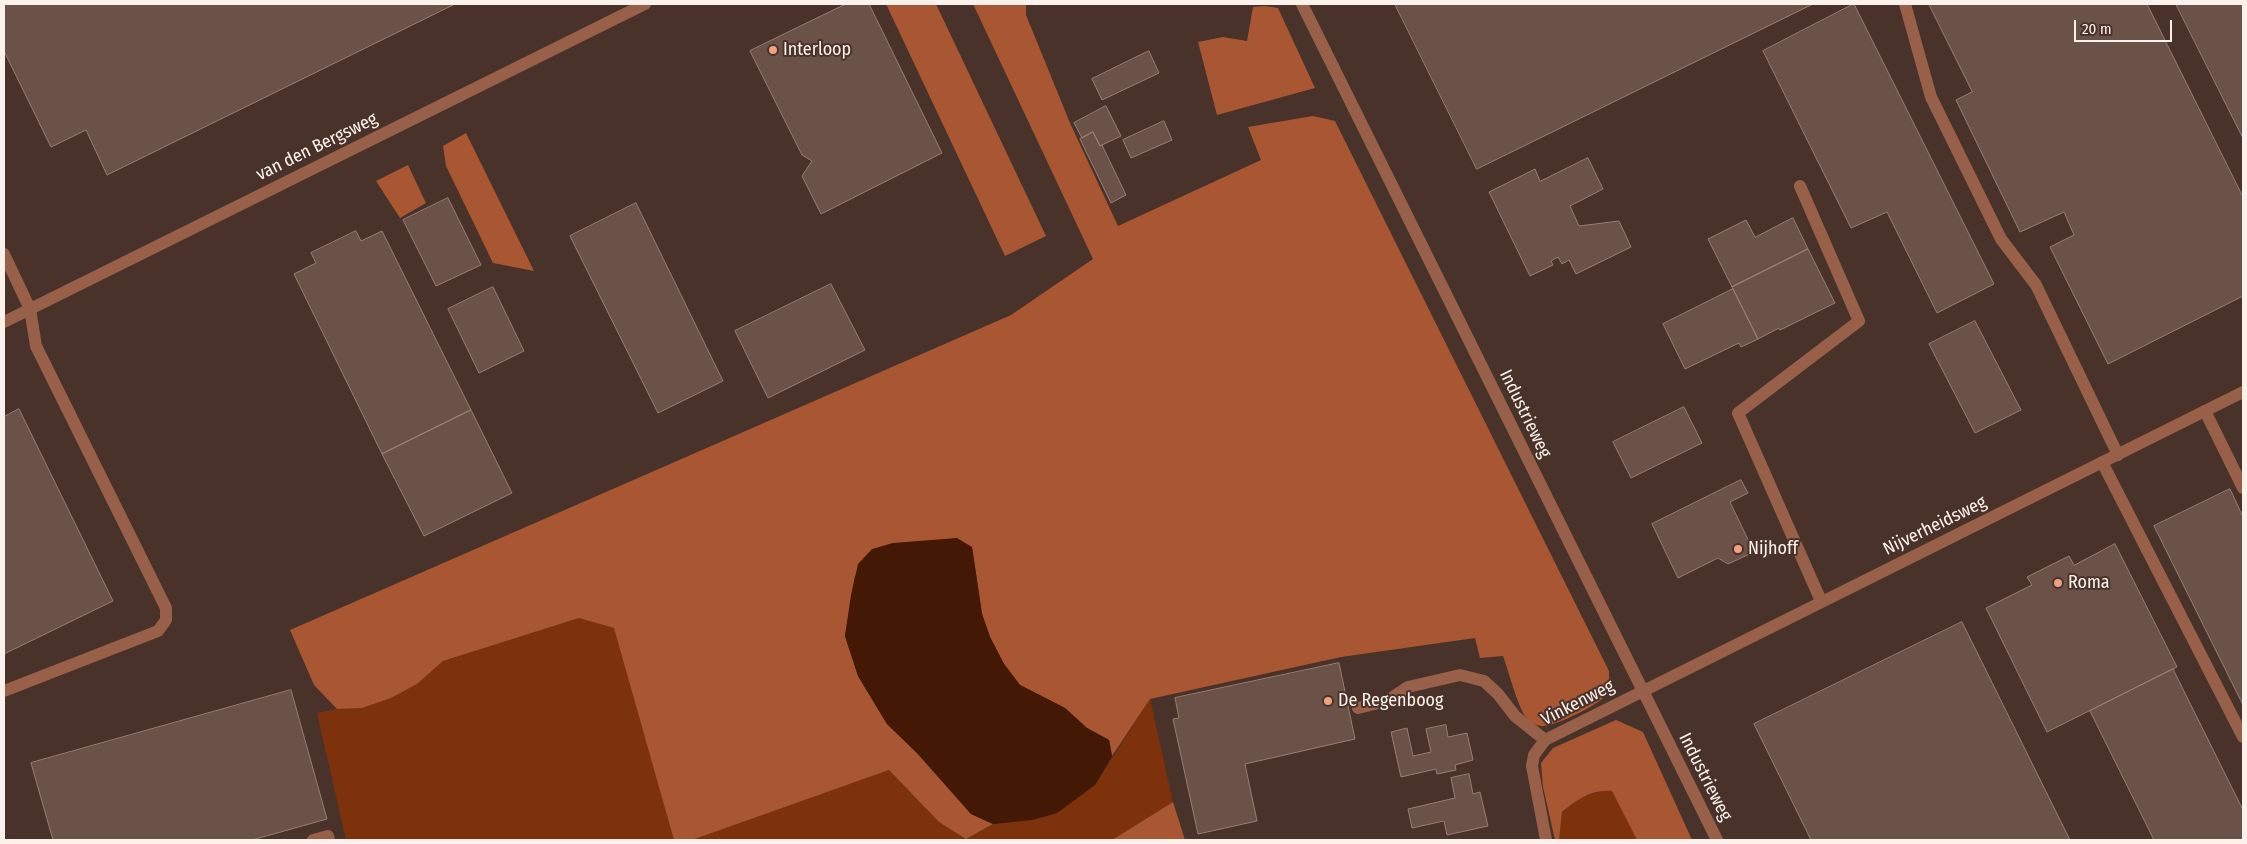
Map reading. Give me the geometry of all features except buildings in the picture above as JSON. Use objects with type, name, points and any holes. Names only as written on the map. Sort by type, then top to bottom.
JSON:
[{"type":"street","name":"van den Bergsweg","points":[[4,322],[645,4]]},
{"type":"street","name":"Industrieweg","points":[[1302,4],[1717,840]]},
{"type":"street","points":[[1906,4],[1931,97],[2001,240],[2036,285],[2118,455]]},
{"type":"street","points":[[1800,186],[1860,320],[1738,413],[1821,601]]},
{"type":"street","points":[[4,254],[30,309],[36,346],[166,608],[166,620],[158,631],[4,691]]},
{"type":"street","name":"Nijverheidsweg","points":[[1642,690],[2243,392]]},
{"type":"street","points":[[2205,411],[2243,488]]},
{"type":"street","points":[[2102,462],[2243,737]]},
{"type":"street","points":[[1358,708],[1387,701],[1408,687],[1460,674],[1484,681],[1498,694],[1515,716],[1545,740]]},
{"type":"street","name":"Vinkenweg","points":[[1546,840],[1532,777],[1534,755],[1545,740],[1642,690]]},
{"type":"street","points":[[313,840],[328,836],[329,840]]},
{"type":"shaded area","points":[[886,4],[936,4],[1046,236],[1005,256]]},
{"type":"shaded area","points":[[973,4],[1026,4],[1026,15],[1070,123],[1118,226],[1261,160],[1248,127],[1313,116],[1335,121],[1609,671],[1608,688],[1604,697],[1565,720],[1542,726],[1535,724],[1527,719],[1523,712],[1503,656],[1480,658],[1475,638],[1341,657],[1150,699],[1112,756],[1109,740],[1087,728],[1065,708],[1020,685],[1004,664],[990,637],[982,614],[972,547],[855,576],[845,636],[858,676],[887,724],[917,753],[971,814],[993,824],[966,839],[939,822],[889,770],[692,840],[674,840],[614,628],[579,618],[443,661],[417,684],[391,698],[362,708],[337,709],[314,685],[290,630],[1011,315],[1093,259]]},
{"type":"shaded area","points":[[1253,7],[1278,8],[1315,88],[1217,115],[1198,42],[1223,37],[1247,41]]},
{"type":"shaded area","points":[[466,133],[534,271],[493,263],[446,166],[443,146]]},
{"type":"shaded area","points":[[408,165],[426,203],[400,218],[376,181]]},
{"type":"shaded area","points":[[957,538],[972,547],[982,614],[990,637],[1004,664],[1020,685],[1065,708],[1087,728],[1109,740],[1112,756],[1095,785],[1057,813],[1032,820],[993,824],[971,814],[917,753],[887,724],[858,676],[845,636],[858,564],[872,549],[893,543]]},
{"type":"shaded area","points":[[579,618],[615,628],[674,840],[346,840],[317,713],[337,709],[362,708],[391,698],[417,684],[443,661]]},
{"type":"shaded area","points":[[1150,699],[1173,802],[1112,840],[692,840],[889,770],[939,822],[966,839],[993,824],[1032,820],[1057,813],[1095,785]]},
{"type":"shaded area","points":[[1616,720],[1643,732],[1692,840],[1637,840],[1612,791],[1605,791],[1585,796],[1562,812],[1559,840],[1555,840],[1543,787],[1541,763],[1553,748]]},
{"type":"shaded area","points":[[1605,790],[1612,791],[1637,840],[1559,840],[1562,813],[1578,798]]},
{"type":"shaded area","points":[[1173,802],[1185,840],[1112,840]]},
{"type":"place","name":"Interloop","points":[[773,50]]},
{"type":"place","name":"Nijhoff","points":[[1738,549]]},
{"type":"place","name":"Roma","points":[[2058,583]]},
{"type":"place","name":"De Regenboog","points":[[1328,701]]}]
